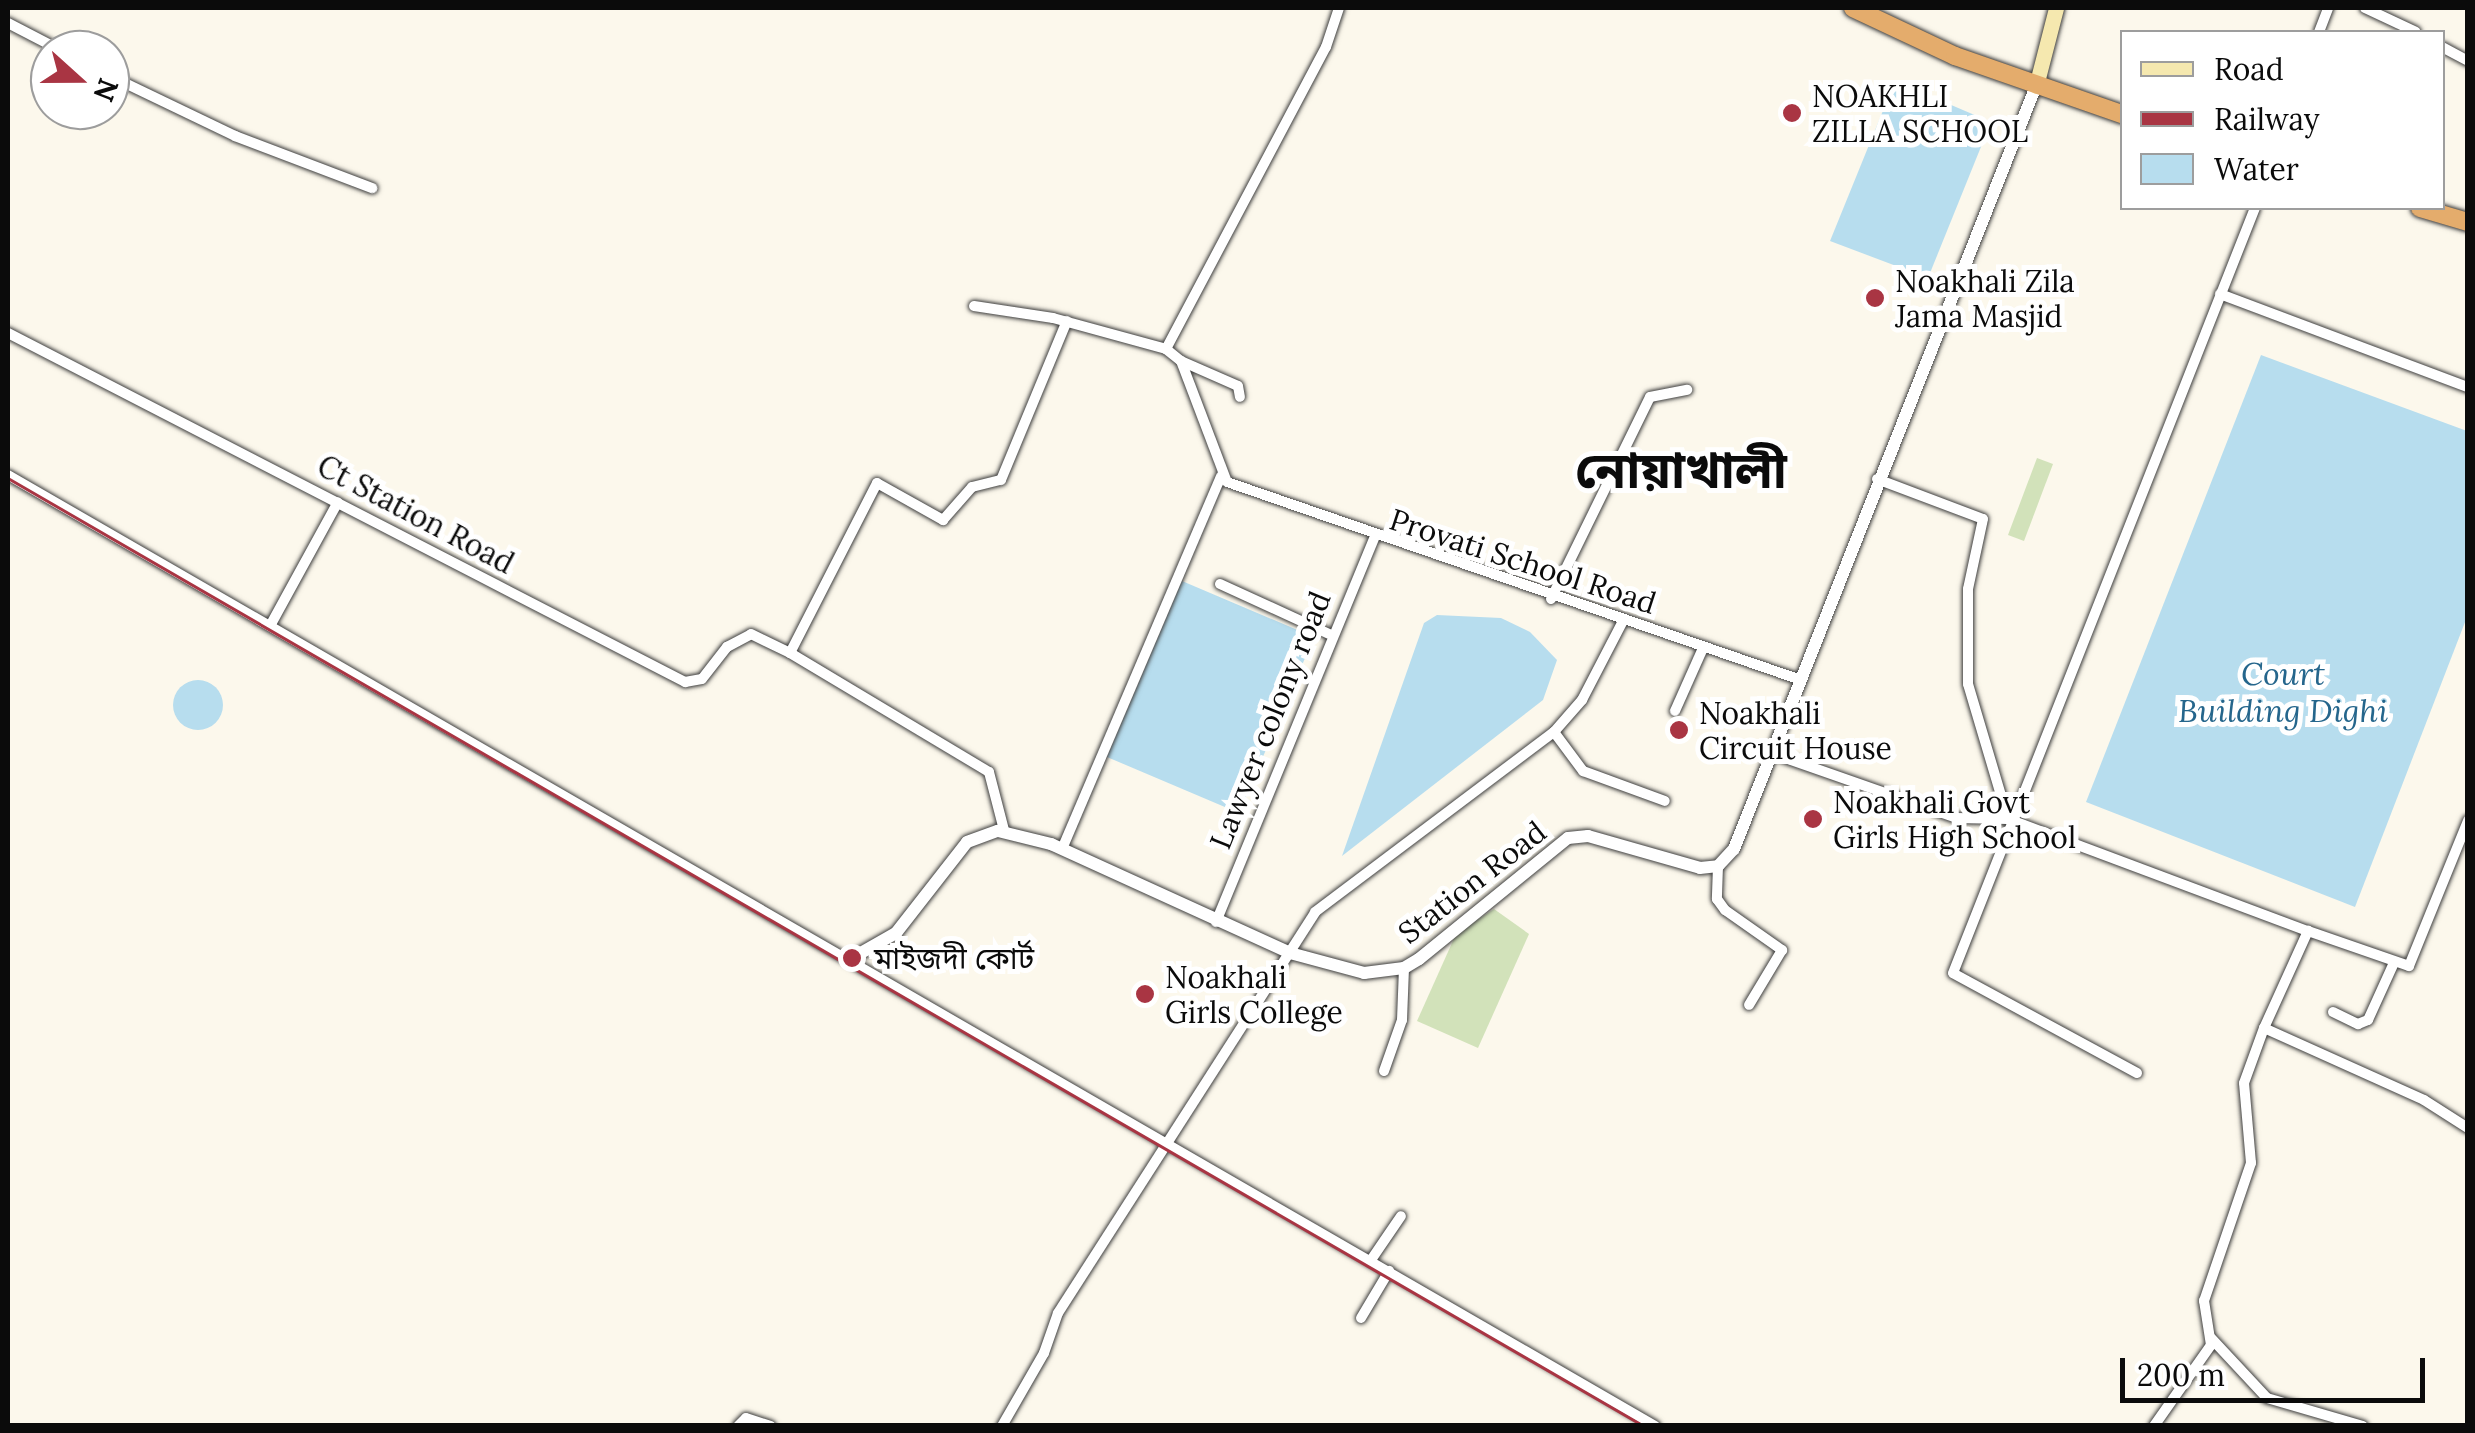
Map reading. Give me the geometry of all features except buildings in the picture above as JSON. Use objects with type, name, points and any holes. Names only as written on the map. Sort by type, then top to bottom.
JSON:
[{"type":"highway","points":[[1852,8],[1901,34],[2120,113]]},
{"type":"highway","points":[[2427,210],[2468,222]]},
{"type":"main road","points":[[2036,86],[2056,8]]},
{"type":"street","points":[[1171,344],[1326,46],[1339,8]]},
{"type":"street","points":[[2364,8],[2412,30]]},
{"type":"street","points":[[2391,19],[2397,8]]},
{"type":"street","points":[[2445,49],[2468,61]]},
{"type":"street","points":[[130,86],[235,136],[372,188]]},
{"type":"street","points":[[1750,1005],[1782,950],[1725,910],[1717,899],[1718,866],[1734,849],[1877,478],[2036,86]]},
{"type":"street","points":[[2137,1073],[1954,976],[2008,819],[2254,210]]},
{"type":"street","points":[[2220,294],[2468,387]]},
{"type":"street","points":[[974,306],[1171,344],[1221,477],[1062,849]]},
{"type":"street","points":[[852,958],[896,933],[967,842],[1004,830],[988,772],[790,652],[877,483],[943,520],[972,486],[1001,480],[1066,321]]},
{"type":"street","name":"Ct Station Road","points":[[8,333],[685,682],[702,679],[727,647],[751,634],[790,652]]},
{"type":"street","points":[[1180,361],[1238,386],[1240,397]]},
{"type":"street","points":[[1552,599],[1650,398],[1687,390]]},
{"type":"street","points":[[8,475],[1171,1142],[1655,1426]]},
{"type":"street","name":"Provati School Road","points":[[1221,477],[1327,522],[1798,679]]},
{"type":"street","points":[[1877,478],[1983,519],[1968,589],[1968,684],[2008,819]]},
{"type":"street","points":[[270,626],[338,502]]},
{"type":"street","name":"Lawyer colony road","points":[[1216,922],[1329,634],[1374,538]]},
{"type":"street","points":[[1220,584],[1329,634]]},
{"type":"street","points":[[1002,1426],[1058,1313],[1315,912],[1554,732],[1582,700],[1623,620]]},
{"type":"street","points":[[1676,711],[1703,648]]},
{"type":"street","points":[[1554,732],[1582,772],[1665,801]]},
{"type":"street","points":[[1770,753],[1957,818],[2008,819],[2393,965],[2409,966],[2415,958],[2468,821]]},
{"type":"street","name":"Station Road","points":[[1004,830],[1062,849],[1216,922],[1290,952],[1364,972],[1404,968],[1568,838],[1588,836],[1700,868],[1718,866]]},
{"type":"street","points":[[2308,931],[2244,1083],[2251,1162],[2204,1301],[2211,1337],[2268,1398],[2363,1426]]},
{"type":"street","points":[[2333,1012],[2358,1024],[2368,1020],[2393,965]]},
{"type":"street","points":[[1384,1070],[1402,1020],[1404,968]]},
{"type":"street","points":[[2264,1028],[2424,1100],[2468,1128]]},
{"type":"street","points":[[1371,1260],[1402,1216]]},
{"type":"street","points":[[1360,1318],[1389,1271]]},
{"type":"street","points":[[2154,1426],[2211,1337]]},
{"type":"street","points":[[738,1426],[746,1418],[771,1426]]},
{"type":"green space","points":[[2037,458],[2053,464],[2024,541],[2008,535]]},
{"type":"green space","points":[[1494,909],[1529,934],[1478,1048],[1417,1021],[1456,934]]},
{"type":"water","points":[[1895,81],[1991,122],[1928,278],[1830,241]]},
{"type":"water","name":"Court Building Dighi","points":[[2261,355],[2467,431],[2467,617],[2355,907],[2086,802]]},
{"type":"water","points":[[1182,581],[1314,637],[1239,813],[1107,757]]},
{"type":"water","points":[[1437,615],[1501,618],[1530,632],[1557,660],[1543,700],[1342,856],[1424,623]]},
{"type":"water","points":[[198,680],[216,687],[223,705],[216,723],[198,730],[180,723],[173,705],[180,687]]},
{"type":"railway","points":[[8,478],[1644,1426]]},
{"type":"place","name":"NOAKHLI ZILLA SCHOOL","points":[[1792,113]]},
{"type":"place","name":"Noakhali Zila Jama Masjid","points":[[1875,298]]},
{"type":"place","name":"Noakhali Circuit House","points":[[1679,730]]},
{"type":"place","name":"Noakhali Govt Girls High School","points":[[1813,819]]},
{"type":"place","name":"মাইজদী কোর্ট","points":[[852,958]]},
{"type":"place","name":"Noakhali Girls College","points":[[1145,994]]},
{"type":"district","name":"নোয়াখালী","points":[[1681,471]]}]
